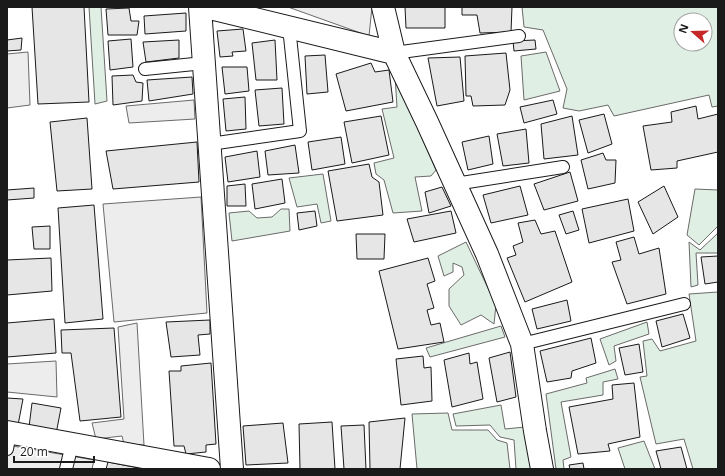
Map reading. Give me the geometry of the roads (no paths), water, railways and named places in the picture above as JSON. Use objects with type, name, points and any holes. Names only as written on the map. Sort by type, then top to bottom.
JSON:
[{"type":"street","points":[[200,7],[232,469]]},
{"type":"street","points":[[206,7],[394,53]]},
{"type":"street","points":[[383,7],[394,53],[487,254],[522,344],[542,469]]},
{"type":"street","points":[[8,438],[72,444],[209,469]]},
{"type":"lane","points":[[210,144],[300,131],[289,27]]},
{"type":"lane","points":[[394,53],[519,36]]},
{"type":"lane","points":[[146,69],[204,63]]},
{"type":"lane","points":[[455,184],[563,167]]},
{"type":"lane","points":[[522,344],[684,304]]},
{"type":"lane","points":[[66,469],[72,444]]}]
